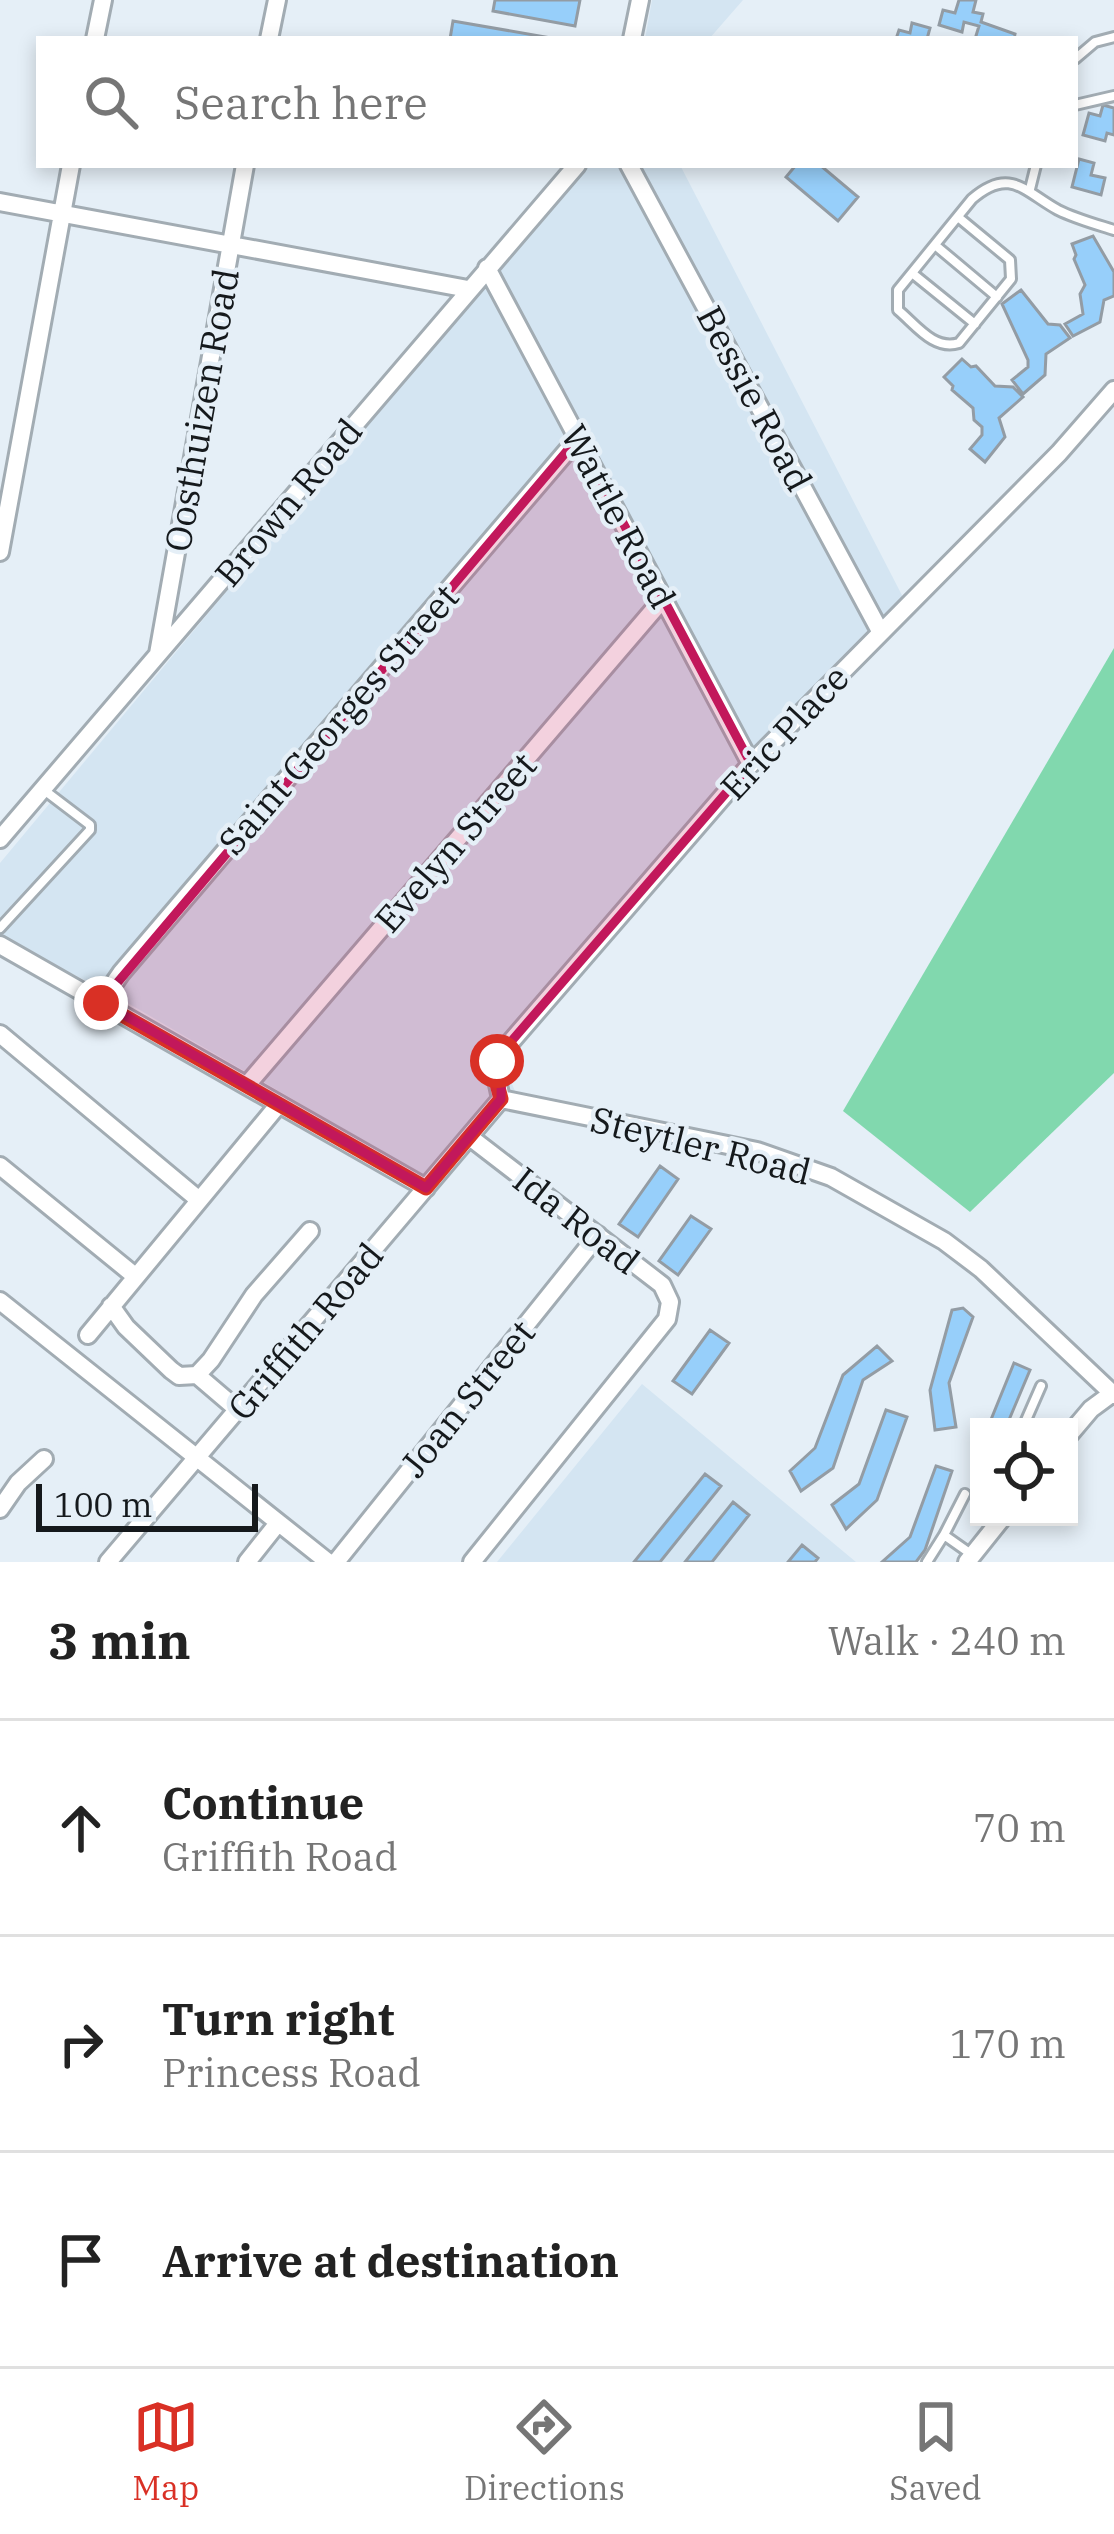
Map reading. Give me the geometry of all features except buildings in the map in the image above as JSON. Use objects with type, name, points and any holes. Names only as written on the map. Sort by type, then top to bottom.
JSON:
[{"type":"street","points":[[96,36],[103,0]]},
{"type":"street","points":[[270,36],[277,0]]},
{"type":"street","points":[[633,36],[640,0]]},
{"type":"street","points":[[0,552],[70,168]]},
{"type":"street","name":"Oosthuizen Road","points":[[158,656],[244,168]]},
{"type":"street","name":"Brown Road","points":[[0,839],[574,168]]},
{"type":"street","name":"Bessie Road","points":[[631,168],[880,631]]},
{"type":"street","points":[[0,202],[468,289]]},
{"type":"street","name":"Wattle Road","points":[[487,268],[751,764]]},
{"type":"street","name":"Eric Place","points":[[501,1099],[495,1070],[502,1052],[751,764],[1060,453],[1114,390]]},
{"type":"street","name":"Saint Georges Street","points":[[101,1003],[121,973],[578,438]]},
{"type":"street","name":"Evelyn Street","points":[[247,1084],[663,599]]},
{"type":"street","points":[[0,944],[426,1188]]},
{"type":"street","points":[[0,1034],[199,1200]]},
{"type":"street","name":"Griffith Road","points":[[108,1562],[501,1099]]},
{"type":"street","name":"Steytler Road","points":[[501,1099],[757,1150],[850,1186],[944,1241],[981,1269],[1113,1394]]},
{"type":"street","points":[[88,1334],[279,1104]]},
{"type":"street","name":"Ida Road","points":[[471,1138],[662,1285],[670,1310],[472,1562]]},
{"type":"street","points":[[0,1166],[135,1276]]},
{"type":"street","points":[[111,1306],[171,1370],[179,1376],[196,1375],[254,1295],[310,1231]]},
{"type":"street","name":"Joan Street","points":[[332,1562],[598,1235]]},
{"type":"street","points":[[0,1301],[332,1562]]},
{"type":"street","points":[[196,1375],[238,1410]]},
{"type":"street","points":[[1078,1424],[1113,1394]]},
{"type":"street","points":[[0,1509],[18,1483],[44,1459]]},
{"type":"street","points":[[247,1562],[278,1523]]},
{"type":"street","points":[[970,1559],[996,1526]]},
{"type":"lane","points":[[1078,57],[1095,43],[1114,37]]},
{"type":"lane","points":[[1078,104],[1114,96]]},
{"type":"lane","points":[[1030,189],[1035,168]]},
{"type":"lane","points":[[958,217],[1010,260],[1011,279],[959,343],[938,345],[898,310],[898,290],[934,245],[958,217],[984,189],[996,184],[1030,189],[1059,210],[1114,230]]},
{"type":"lane","points":[[934,245],[997,297]]},
{"type":"lane","points":[[912,273],[974,324]]},
{"type":"lane","points":[[0,928],[91,830],[91,825],[44,790]]},
{"type":"lane","points":[[1027,1418],[1041,1386]]},
{"type":"lane","points":[[927,1562],[965,1494]]},
{"type":"lane","points":[[944,1535],[970,1559]]},
{"type":"highlighted area","points":[[578,438],[751,764],[502,1052],[501,1099],[426,1188],[101,1002]]},
{"type":"shaded area","points":[[652,0],[743,0],[712,36],[646,36]]},
{"type":"shaded area","points":[[579,168],[682,168],[907,605],[517,1033],[509,1077],[515,1091],[430,1179],[114,995],[0,937],[0,863]]},
{"type":"shaded area","points":[[642,1384],[856,1562],[497,1562]]},
{"type":"green space","points":[[1114,648],[1114,1073],[970,1212],[843,1111]]},
{"type":"route","points":[[101,1003],[426,1188],[501,1099],[497,1061]]}]
